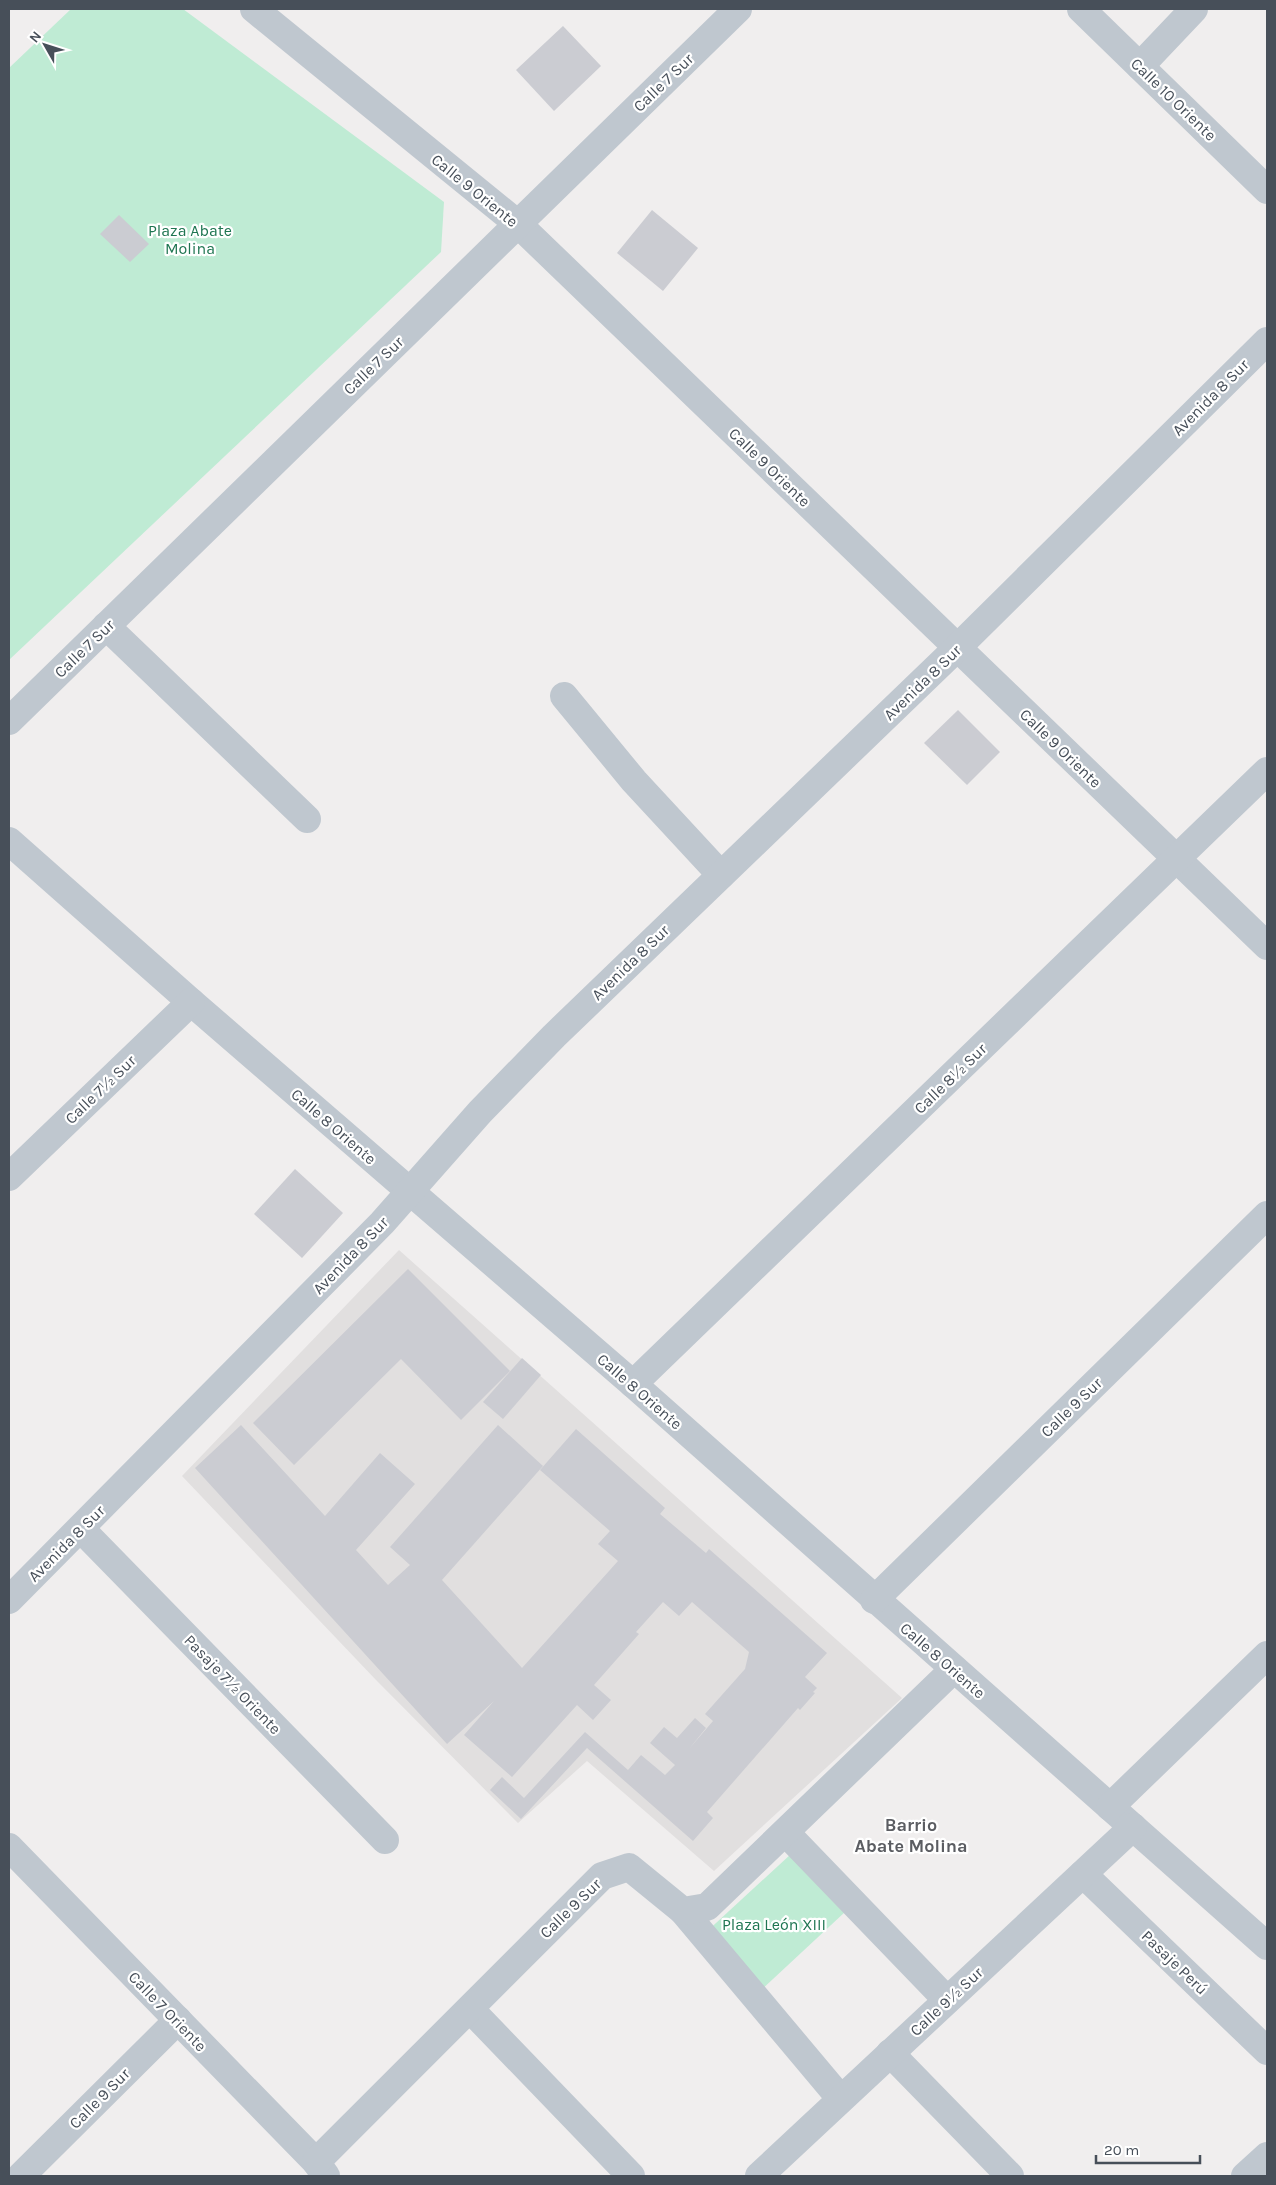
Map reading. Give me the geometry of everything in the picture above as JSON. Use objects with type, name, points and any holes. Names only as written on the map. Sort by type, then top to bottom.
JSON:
[{"type":"street","name":"Calle 9 Oriente","points":[[254,9],[518,224],[1267,946]]},
{"type":"street","name":"Calle 7 Sur","points":[[9,721],[738,9]]},
{"type":"street","name":"Calle 10 Oriente","points":[[1081,9],[1267,190]]},
{"type":"street","points":[[1140,66],[1194,9]]},
{"type":"street","name":"Avenida 8 Sur","points":[[9,1600],[382,1223],[409,1191],[554,1036],[958,647],[1267,340]]},
{"type":"street","points":[[106,626],[307,819]]},
{"type":"street","points":[[564,696],[634,781],[721,875]]},
{"type":"street","name":"Calle 8½ Sur","points":[[633,1384],[1267,771]]},
{"type":"street","name":"Calle 8 Oriente","points":[[9,841],[191,1002],[633,1384],[874,1600],[1267,1946]]},
{"type":"street","name":"Calle 7½ Sur","points":[[9,1177],[191,1002]]},
{"type":"street","name":"Calle 9 Sur","points":[[874,1600],[1267,1215]]},
{"type":"street","name":"Pasaje 7½ Oriente","points":[[81,1528],[385,1840]]},
{"type":"street","points":[[1110,1807],[1267,1655]]},
{"type":"street","points":[[683,1911],[707,1907],[954,1670]]},
{"type":"street","name":"Calle 9½ Sur","points":[[759,2176],[840,2098],[1133,1827]]},
{"type":"street","points":[[786,1833],[947,2000]]},
{"type":"street","name":"Calle 7 Oriente","points":[[9,1847],[321,2169]]},
{"type":"street","name":"Calle 9 Sur","points":[[321,2169],[470,2009],[602,1876],[629,1868],[683,1911]]},
{"type":"street","name":"Pasaje Perú","points":[[1083,1874],[1267,2051]]},
{"type":"street","points":[[683,1911],[840,2098]]},
{"type":"street","points":[[470,2009],[631,2176]]},
{"type":"street","name":"Calle 9 Sur","points":[[21,2176],[178,2020]]},
{"type":"street","points":[[890,2053],[1010,2176]]},
{"type":"street","points":[[1245,2176],[1267,2156]]},
{"type":"shaded area","points":[[399,1250],[902,1698],[714,1871],[587,1761],[518,1823],[376,1680],[182,1476]]},
{"type":"green space","name":"Plaza Abate Molina","points":[[71,9],[183,9],[444,202],[441,252],[9,660],[9,68]]},
{"type":"green space","name":"Plaza León XIII","points":[[791,1854],[845,1912],[757,1994],[703,1935]]},
{"type":"building","points":[[563,26],[601,66],[554,111],[516,70]]},
{"type":"building","points":[[652,210],[698,248],[663,291],[617,253]]},
{"type":"building","points":[[119,215],[149,244],[130,262],[100,234]]},
{"type":"building","points":[[958,710],[1000,752],[967,785],[924,743]]},
{"type":"building","points":[[295,1169],[343,1213],[302,1258],[254,1214]]},
{"type":"building","points":[[408,1269],[510,1371],[461,1420],[401,1359],[294,1465],[253,1423]]},
{"type":"building","points":[[522,1358],[541,1375],[503,1419],[483,1402]]},
{"type":"building","points":[[241,1425],[325,1516],[380,1453],[415,1484],[356,1550],[388,1585],[410,1565],[390,1547],[498,1425],[543,1466],[442,1580],[522,1668],[618,1561],[598,1544],[610,1531],[540,1470],[576,1429],[665,1508],[660,1514],[706,1553],[709,1549],[827,1653],[805,1677],[817,1688],[813,1692],[815,1693],[800,1710],[798,1708],[707,1812],[713,1818],[693,1841],[587,1748],[521,1819],[490,1790],[502,1777],[524,1798],[585,1732],[628,1770],[641,1755],[665,1775],[675,1765],[650,1743],[664,1727],[677,1738],[695,1718],[706,1728],[689,1749],[713,1721],[705,1714],[745,1669],[749,1652],[692,1602],[679,1616],[663,1602],[636,1632],[639,1634],[594,1685],[611,1700],[593,1720],[577,1705],[512,1777],[464,1735],[494,1701],[447,1744],[195,1468]]},
{"type":"district","name":"Barrio Abate Molina","points":[[911,1835]]}]
